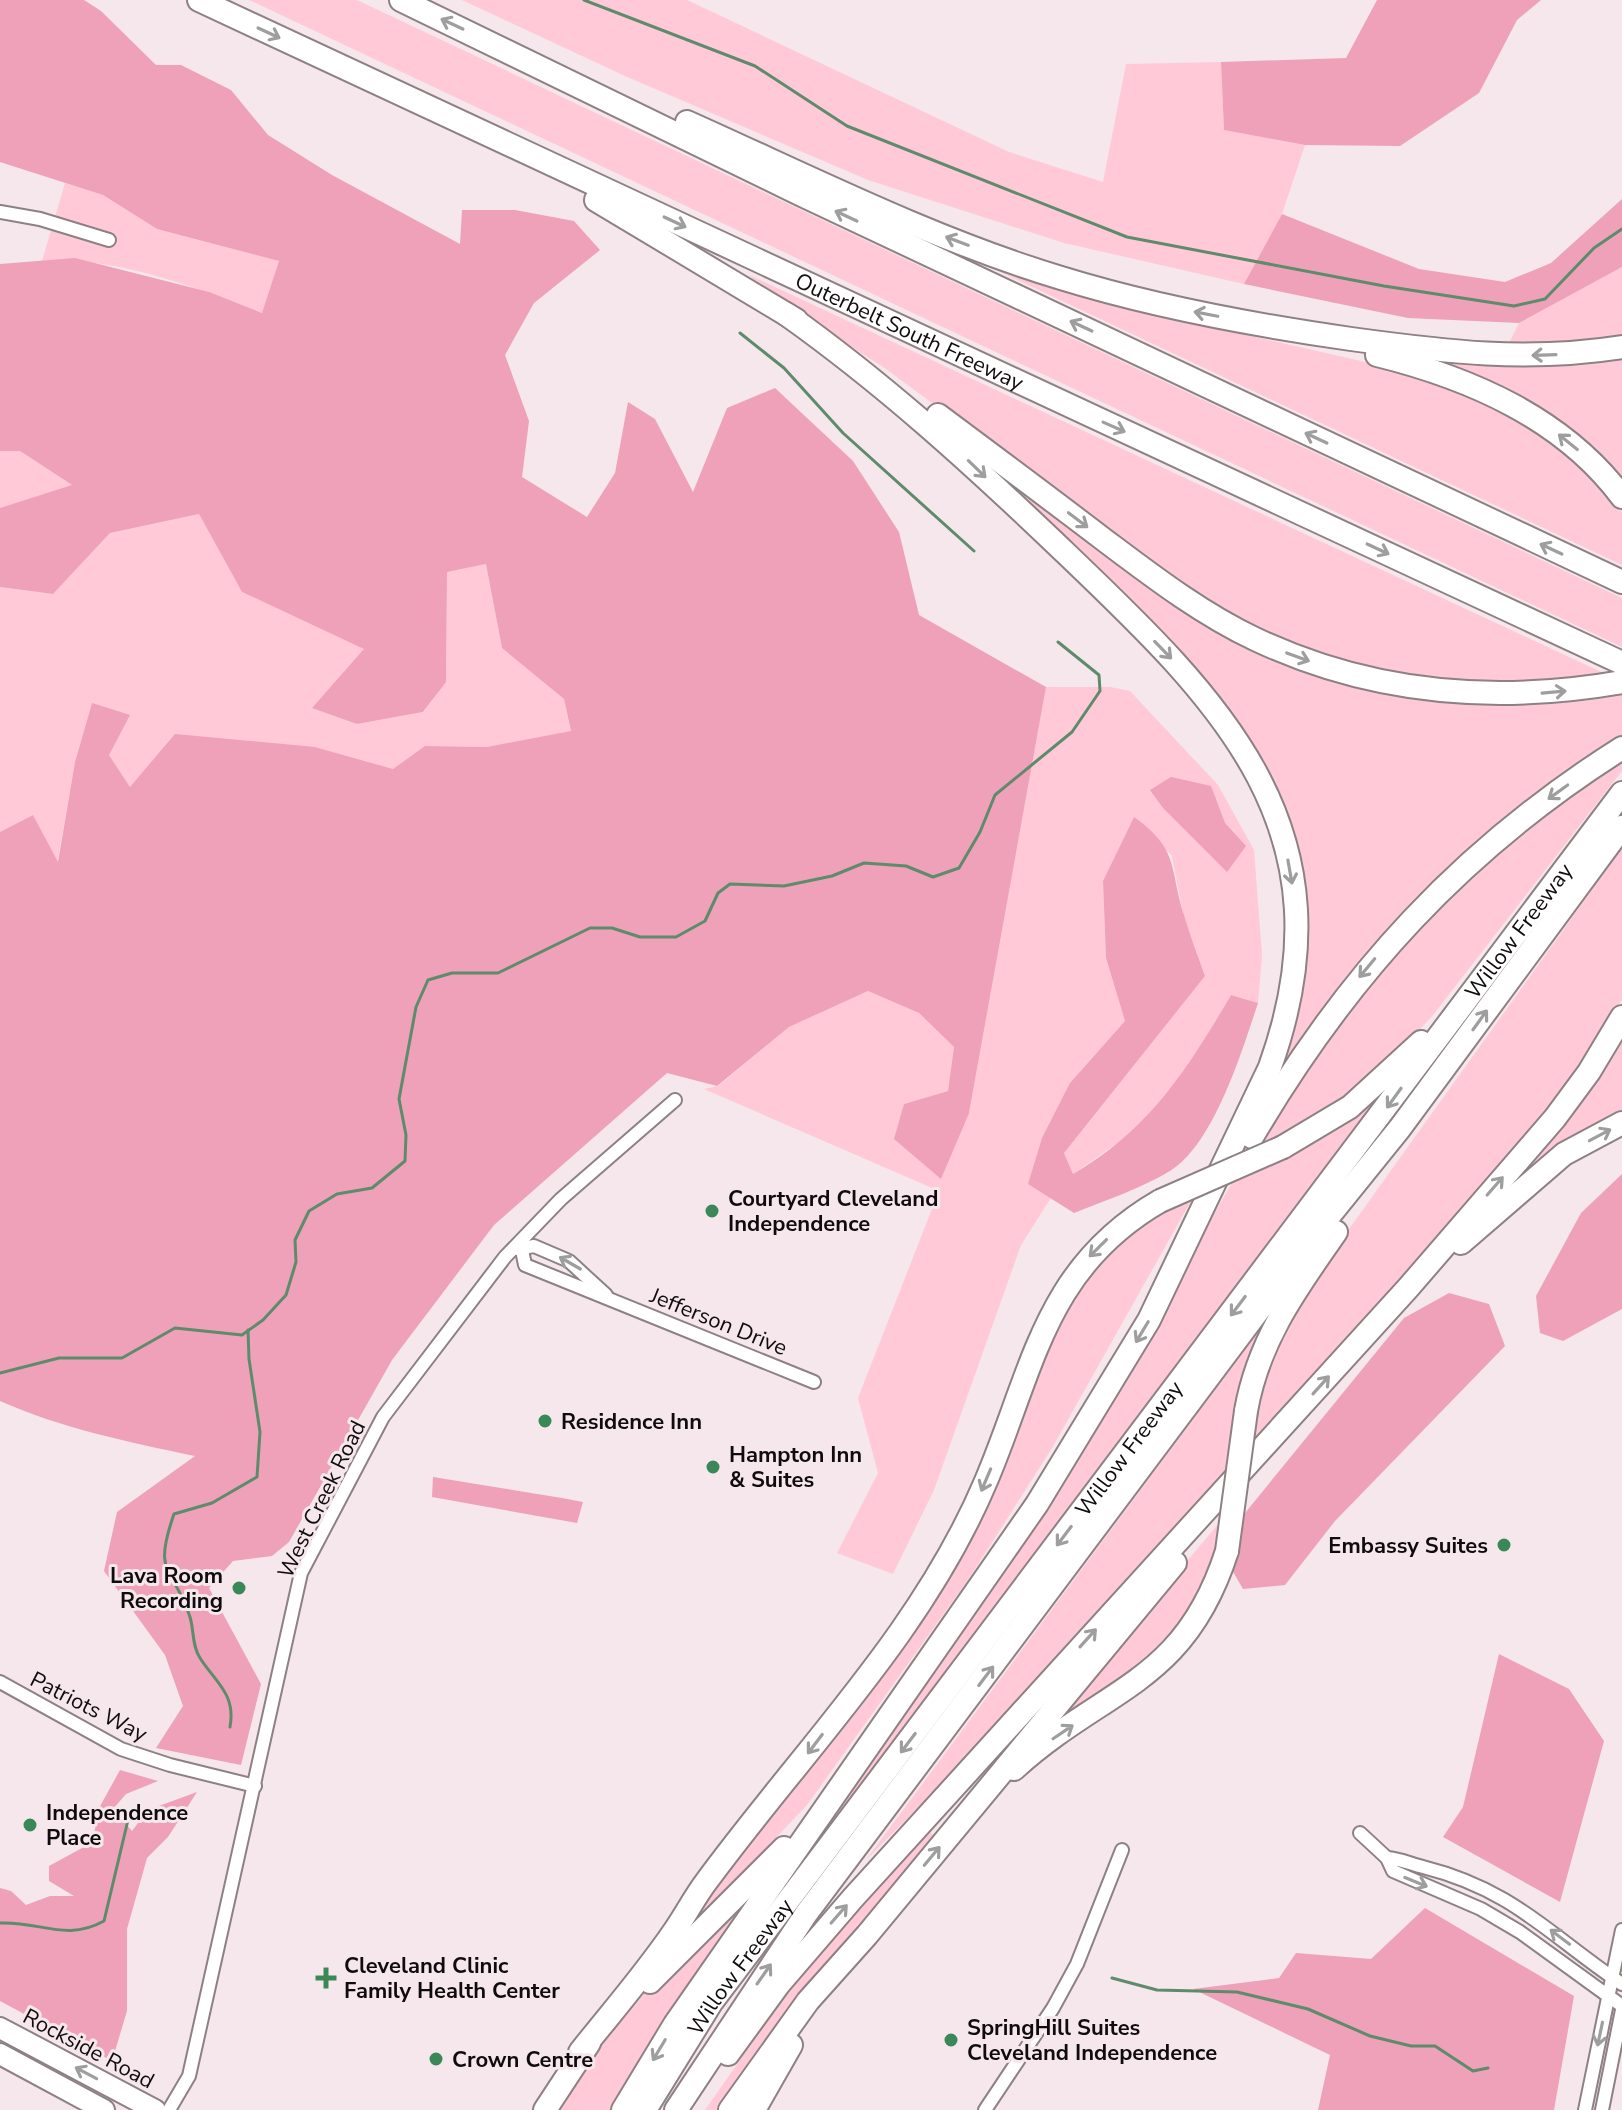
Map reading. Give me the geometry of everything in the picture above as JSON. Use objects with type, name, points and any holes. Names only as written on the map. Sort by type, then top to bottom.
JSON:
[{"type":"highway","name":"Outerbelt South Freeway","points":[[199,0],[1622,663]]},
{"type":"highway","points":[[401,0],[800,194],[1622,582]]},
{"type":"highway","points":[[503,48],[613,89],[983,251],[1148,302],[1283,329],[1458,354],[1545,355],[1622,347]]},
{"type":"highway","points":[[451,120],[686,251],[786,314],[908,394],[1190,602],[1252,638],[1352,675],[1426,690],[1510,694],[1622,682]]},
{"type":"highway","points":[[623,2110],[675,2024],[1037,1504],[1149,1320],[1175,1261],[1257,1098],[1282,1033],[1296,937],[1291,875],[1276,812],[1240,742],[1218,710],[1144,630],[914,411],[786,314]]},
{"type":"highway","points":[[1283,329],[1435,371],[1500,398],[1577,449],[1622,497]]},
{"type":"highway","points":[[1175,1261],[1286,1079],[1349,990],[1382,950],[1442,887],[1494,841],[1622,748]]},
{"type":"highway","name":"Willow Freeway","points":[[676,2110],[806,1914],[1333,1211],[1400,1128],[1598,841],[1622,793]]},
{"type":"highway","name":"Willow Freeway","points":[[645,2110],[711,2003],[1347,1162],[1489,967],[1598,841],[1622,827]]},
{"type":"highway","points":[[545,2110],[580,2052],[673,1934],[705,1883],[894,1641],[934,1582],[985,1484],[1046,1325],[1081,1265],[1112,1234],[1160,1201],[1283,1147],[1325,1124],[1381,1080],[1489,967]]},
{"type":"highway","points":[[690,2110],[756,2014],[817,1939],[1269,1443],[1555,1118],[1589,1072],[1622,1017]]},
{"type":"highway","points":[[1408,1288],[1564,1154],[1622,1123]]},
{"type":"highway","points":[[962,1820],[1026,1758],[1156,1668],[1194,1623],[1218,1577],[1227,1551],[1254,1373],[1276,1320],[1350,1212],[1400,1128]]},
{"type":"highway","points":[[730,2110],[808,2001],[867,1935],[1242,1482],[1269,1443]]},
{"type":"highway","points":[[580,2052],[785,1847],[862,1755]]},
{"type":"highway","points":[[754,2110],[787,2050],[867,1935]]},
{"type":"main road","name":"Rockside Road","points":[[0,2028],[155,2110]]},
{"type":"main road","points":[[0,2054],[104,2110]]},
{"type":"street","points":[[0,212],[40,219],[109,240]]},
{"type":"street","name":"West Creek Road","points":[[169,2110],[189,2076],[300,1575],[383,1417],[561,1199],[675,1100]]},
{"type":"street","name":"Jefferson Drive","points":[[608,1297],[569,1261],[534,1246],[518,1249],[525,1265],[814,1382]]},
{"type":"street","name":"Patriots Way","points":[[0,1682],[121,1749],[255,1786]]},
{"type":"street","points":[[1360,1833],[1387,1858],[1393,1871],[1453,1897],[1520,1932],[1622,2008],[1602,2110]]},
{"type":"street","points":[[985,2110],[1053,2008],[1077,1964],[1122,1850]]},
{"type":"street","points":[[1387,1858],[1403,1859],[1460,1876],[1521,1909],[1617,1981]]},
{"type":"street","points":[[1453,1897],[1460,1876]]},
{"type":"street","points":[[1585,2110],[1608,1999],[1617,1981],[1622,1930]]},
{"type":"shaded area","points":[[0,0],[84,0],[101,11],[156,65],[181,65],[231,90],[268,135],[332,175],[460,244],[462,210],[515,210],[574,221],[600,250],[534,303],[505,355],[529,421],[522,477],[587,517],[615,473],[628,402],[655,419],[693,492],[727,408],[775,388],[853,461],[899,532],[919,615],[1046,687],[969,1113],[941,1179],[894,1139],[904,1104],[948,1091],[954,1047],[919,1013],[868,991],[789,1027],[717,1086],[667,1073],[494,1225],[392,1360],[289,1542],[272,1556],[233,1561],[209,1588],[261,1684],[241,1765],[156,1748],[183,1706],[165,1655],[104,1571],[117,1512],[195,1456],[72,1427],[0,1401],[0,832],[33,815],[58,862],[75,762],[92,703],[130,715],[109,755],[130,787],[175,734],[315,747],[393,769],[425,746],[487,747],[571,731],[564,699],[502,648],[486,564],[447,572],[446,682],[423,712],[357,724],[312,708],[364,649],[242,592],[199,514],[110,533],[53,594],[0,587],[0,508],[72,485],[20,451],[0,451],[0,264],[75,258],[209,292],[262,313],[279,261],[157,229],[103,195],[0,162]]},
{"type":"shaded area","points":[[249,0],[357,0],[1622,598],[1622,647]]},
{"type":"shaded area","points":[[462,0],[687,0],[1009,152],[1103,182],[1126,64],[1221,62],[1224,130],[1305,145],[1282,214],[1244,284],[1064,243],[868,180],[625,76]]},
{"type":"shaded area","points":[[1377,0],[1541,0],[1517,20],[1479,93],[1400,146],[1305,145],[1224,130],[1221,62],[1346,58]]},
{"type":"shaded area","points":[[65,183],[103,195],[157,229],[279,261],[263,313],[183,284],[125,268],[69,260],[42,261]]},
{"type":"shaded area","points":[[1622,199],[1622,267],[1519,323],[1408,318],[1244,284],[1282,214],[1419,269],[1505,282],[1551,263]]},
{"type":"shaded area","points":[[992,264],[1124,307],[1396,369],[1467,392],[1550,437],[1595,478],[1622,512],[1622,565],[992,268]]},
{"type":"shaded area","points":[[1622,267],[1622,347],[1503,355],[1519,323]]},
{"type":"shaded area","points":[[749,275],[1610,676],[1476,688],[1340,665],[1214,611],[886,369],[767,292]]},
{"type":"shaded area","points":[[1622,352],[1622,480],[1581,439],[1536,407],[1434,358]]},
{"type":"shaded area","points":[[0,449],[20,451],[73,486],[0,508]]},
{"type":"shaded area","points":[[1023,490],[1343,682],[1622,689],[1622,739],[1524,805],[1444,871],[1355,967],[1277,1072],[1302,975],[1265,770],[1233,717],[1198,676],[1038,514]]},
{"type":"shaded area","points":[[199,514],[242,592],[365,649],[313,708],[357,724],[424,712],[446,681],[447,572],[486,564],[502,648],[564,699],[571,732],[487,747],[425,746],[393,769],[315,747],[130,787],[109,755],[92,703],[75,762],[57,864],[33,815],[0,832],[0,587],[53,594],[110,533]]},
{"type":"shaded area","points":[[1046,687],[1110,687],[1130,691],[1218,785],[1254,850],[1262,955],[1258,1003],[1231,995],[1184,1074],[1137,1129],[1073,1174],[1064,1153],[1205,976],[1183,914],[1172,856],[1134,817],[1103,881],[1106,958],[1125,1021],[1070,1083],[1028,1184],[1051,1198],[1021,1245],[934,1490],[893,1574],[837,1553],[878,1473],[858,1398],[939,1191],[704,1089],[718,1086],[789,1027],[868,991],[919,1013],[954,1047],[948,1091],[904,1104],[969,1113]]},
{"type":"shaded area","points":[[1622,754],[1622,771],[1433,1015],[1399,1052],[1315,1124],[1254,1148],[1346,1002],[1475,865]]},
{"type":"shaded area","points":[[1171,777],[1211,786],[1225,823],[1246,846],[1227,872],[1163,808],[1150,790]]},
{"type":"shaded area","points":[[1134,817],[1159,840],[1171,861],[1186,923],[1205,976],[1064,1153],[1073,1174],[1124,1138],[1164,1096],[1199,1048],[1231,995],[1258,1003],[1244,1046],[1213,1119],[1186,1158],[1147,1183],[1074,1213],[1028,1184],[1042,1138],[1070,1083],[1125,1021],[1106,958],[1103,881]]},
{"type":"shaded area","points":[[1622,848],[1622,999],[1598,1044],[1514,1153],[1249,1446],[1257,1382],[1291,1310]]},
{"type":"shaded area","points":[[1622,1035],[1622,1113],[1531,1166],[1591,1086]]},
{"type":"shaded area","points":[[1388,1086],[753,1936],[749,1931],[1034,1529],[1237,1174]]},
{"type":"shaded area","points":[[1622,1174],[1622,1309],[1563,1341],[1540,1333],[1536,1296],[1581,1213]]},
{"type":"shaded area","points":[[1196,1192],[1052,1448],[970,1577],[807,1805],[727,1889],[694,1917],[720,1871],[922,1611],[1048,1337],[1093,1261],[1141,1220]]},
{"type":"shaded area","points":[[1449,1293],[1489,1304],[1505,1346],[1335,1521],[1285,1585],[1243,1589],[1232,1570],[1245,1513],[1404,1318]]},
{"type":"shaded area","points":[[1280,1302],[1230,1467],[947,1778],[866,1860]]},
{"type":"shaded area","points":[[433,1477],[583,1502],[577,1523],[432,1497]]},
{"type":"shaded area","points":[[1226,1515],[1214,1565],[1175,1640],[1039,1735]]},
{"type":"shaded area","points":[[1499,1654],[1569,1689],[1604,1741],[1560,1902],[1443,1837],[1463,1807]]},
{"type":"shaded area","points":[[120,1770],[158,1781],[126,1794],[113,1809],[132,1831],[148,1810],[197,1792],[168,1837],[147,1858],[127,1929],[127,2011],[112,2061],[0,2001],[0,1888],[11,1891],[26,1905],[50,1896],[74,1896],[49,1881],[49,1866],[93,1842],[98,1810]]},
{"type":"shaded area","points":[[929,1831],[934,1836],[843,1944],[723,2110],[705,2110],[786,1994]]},
{"type":"shaded area","points":[[759,1884],[686,1988],[610,2110],[555,2110],[599,2047],[648,1990]]},
{"type":"shaded area","points":[[1425,1908],[1574,1996],[1554,2110],[1318,2110],[1330,2055],[1193,1989],[1279,1978],[1296,1953],[1371,1959]]},
{"type":"waterway","points":[[584,0],[755,66],[847,126],[1127,237],[1384,286],[1514,306],[1545,299],[1594,248],[1622,229]]},
{"type":"waterway","points":[[740,333],[784,368],[843,433],[974,551]]},
{"type":"waterway","points":[[0,1373],[59,1358],[122,1358],[175,1328],[242,1335],[263,1320],[286,1295],[296,1262],[295,1240],[309,1211],[337,1194],[372,1188],[405,1161],[406,1135],[399,1099],[416,1007],[428,980],[452,973],[498,973],[590,928],[612,928],[640,937],[676,937],[705,921],[718,893],[730,884],[784,886],[832,876],[864,863],[906,866],[933,877],[959,868],[980,832],[995,795],[1072,732],[1100,691],[1099,675],[1058,642]]},
{"type":"waterway","points":[[230,1727],[227,1697],[197,1653],[184,1600],[167,1570],[165,1549],[174,1514],[212,1503],[257,1477],[260,1432],[248,1330]]},
{"type":"waterway","points":[[0,1923],[77,1930],[104,1921],[128,1820]]},
{"type":"waterway","points":[[1112,1978],[1157,1990],[1237,1992],[1308,2009],[1370,2036],[1411,2046],[1435,2046],[1473,2071],[1488,2068]]},
{"type":"place","name":"Courtyard Cleveland Independence","points":[[712,1211]]},
{"type":"place","name":"Residence Inn","points":[[545,1421]]},
{"type":"place","name":"Hampton Inn & Suites","points":[[713,1467]]},
{"type":"place","name":"Embassy Suites","points":[[1504,1545]]},
{"type":"place","name":"Lava Room Recording","points":[[239,1588]]},
{"type":"place","name":"Independence Place","points":[[30,1825]]},
{"type":"place","name":"Cleveland Clinic Family Health Center","points":[[326,1978]]},
{"type":"place","name":"SpringHill Suites Cleveland Independence","points":[[951,2040]]},
{"type":"place","name":"Crown Centre","points":[[436,2059]]}]
